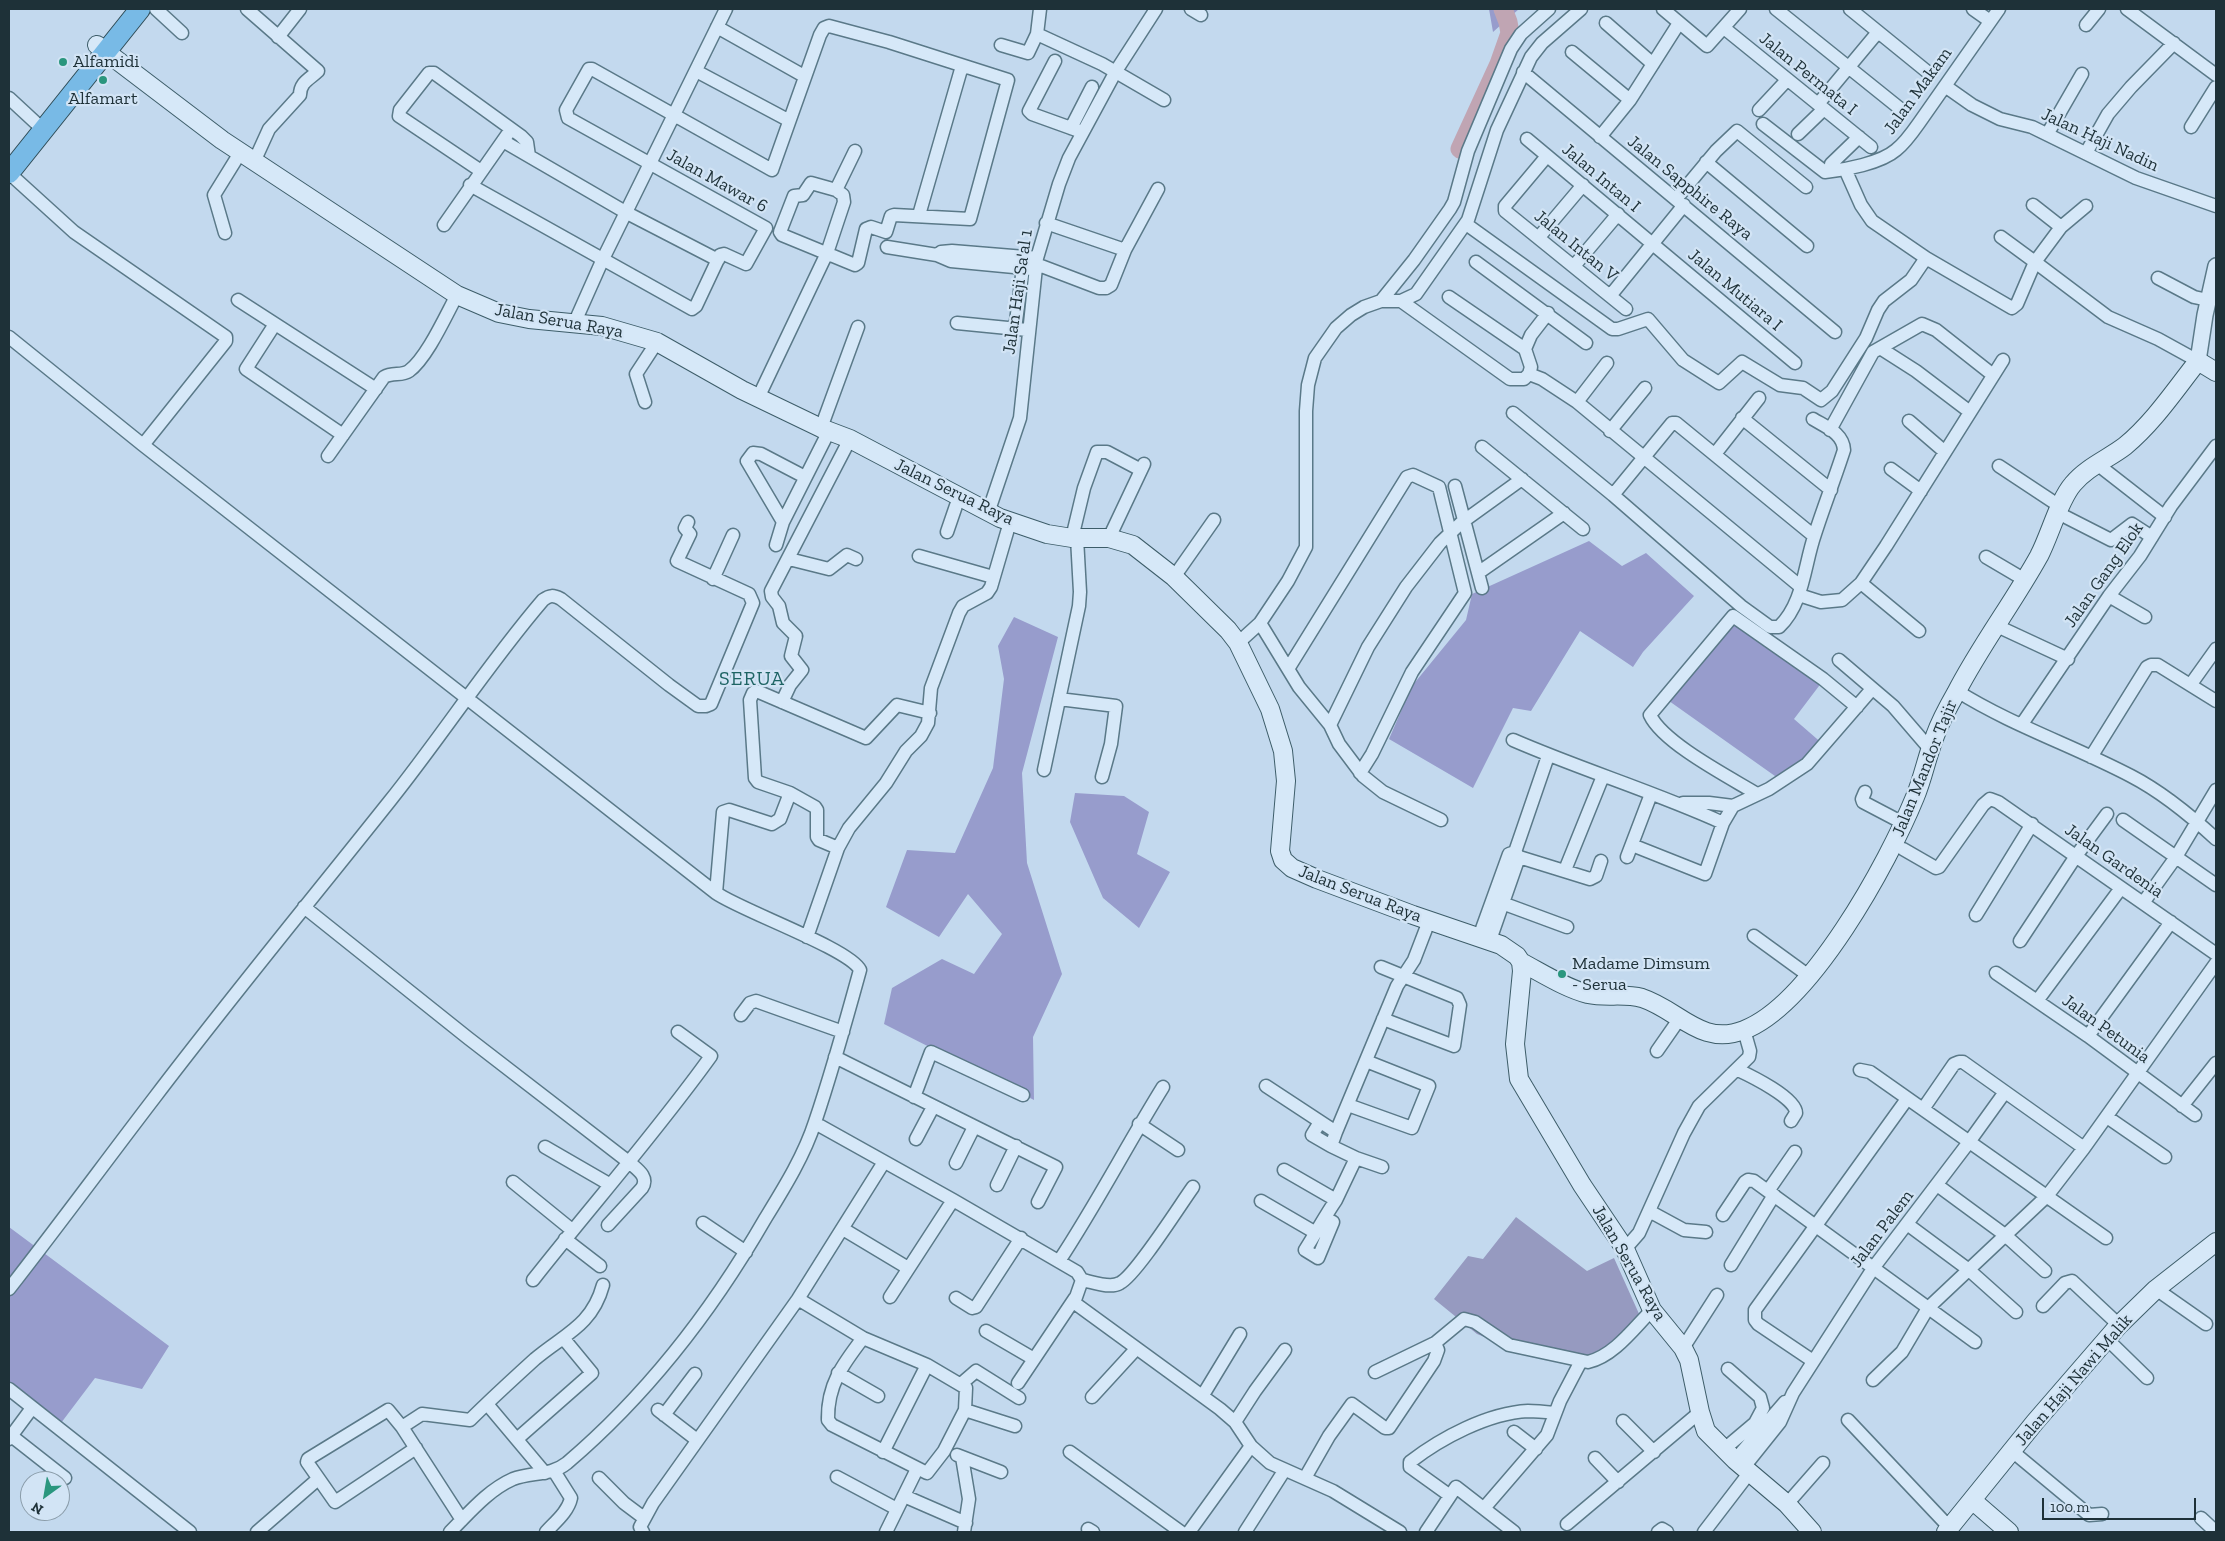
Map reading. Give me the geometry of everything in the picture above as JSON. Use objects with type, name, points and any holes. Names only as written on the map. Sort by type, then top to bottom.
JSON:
[{"type":"highway","points":[[9,173],[101,49],[128,9]]},
{"type":"highway","points":[[9,156],[36,122],[101,49],[140,9]]},
{"type":"main road","name":"Jalan Serua Raya","points":[[101,49],[247,157],[457,296],[499,313],[529,319],[618,329],[657,342],[758,398],[825,430],[850,439],[988,513],[1047,534],[1074,538],[1109,538],[1133,545],[1174,577],[1211,612],[1238,642],[1270,709],[1283,751],[1286,781],[1280,851],[1283,860],[1292,868],[1317,878],[1429,921],[1484,938],[1510,950],[1521,962],[1515,1044],[1519,1079],[1582,1185],[1625,1249],[1652,1310],[1683,1348],[1689,1360],[1706,1431],[1738,1462],[1787,1504],[1812,1532]]},
{"type":"main road","points":[[2198,361],[2216,372]]},
{"type":"main road","name":"Jalan Mandor Tajir","points":[[1521,962],[1590,994],[1642,998],[1708,1034],[1724,1035],[1744,1030],[1775,1012],[1809,976],[1854,913],[1884,862],[1915,796],[1936,732],[1957,691],[2048,539],[2073,484],[2097,464],[2124,446],[2158,413],[2198,361]]},
{"type":"main road","name":"Jalan Haji Nawi Malik","points":[[1948,1530],[2012,1450],[2119,1325],[2156,1289],[2216,1242]]},
{"type":"main road","points":[[1972,1500],[2009,1532]]},
{"type":"street","points":[[156,9],[182,33]]},
{"type":"street","points":[[225,233],[214,195],[300,95],[299,91],[305,81],[318,71],[247,9]]},
{"type":"street","points":[[278,37],[300,9]]},
{"type":"street","points":[[574,324],[602,261],[726,9]]},
{"type":"street","points":[[1000,45],[1028,53],[1037,34],[1040,9]]},
{"type":"street","name":"Jalan Haji Sa'al 1","points":[[988,513],[1020,418],[1022,330],[1033,265],[1077,130],[1156,9]]},
{"type":"street","points":[[1381,301],[1414,260],[1450,209],[1454,202],[1468,150],[1511,49],[1521,34],[1549,9]]},
{"type":"street","points":[[1238,642],[1260,623],[1288,581],[1306,546],[1306,411],[1308,385],[1315,358],[1336,328],[1364,307],[1381,301],[1401,301],[1416,294],[1466,224],[1497,130],[1523,72],[1542,43],[1581,9]]},
{"type":"street","points":[[1663,9],[1707,46],[1738,10]]},
{"type":"street","points":[[1776,9],[1903,111]]},
{"type":"street","points":[[1850,9],[1930,74]]},
{"type":"street","points":[[1973,9],[1990,21]]},
{"type":"street","name":"Jalan Makam","points":[[1763,124],[1823,172],[1845,169],[1884,157],[1895,151],[1919,124],[1999,9]]},
{"type":"street","points":[[2086,25],[2099,9]]},
{"type":"street","points":[[2127,9],[2216,75]]},
{"type":"street","points":[[1606,22],[1653,64]]},
{"type":"street","points":[[1600,136],[1630,100],[1679,23]]},
{"type":"street","points":[[675,116],[772,170],[788,120],[821,31],[829,26],[1008,80],[970,219],[891,216],[886,232],[868,227],[857,264],[827,253],[782,235],[780,232],[794,196],[804,195],[811,183],[836,190],[843,195],[844,202],[827,253],[758,398]]},
{"type":"street","points":[[718,27],[804,76]]},
{"type":"street","name":"Jalan Permata I","points":[[1724,28],[1871,147]]},
{"type":"street","points":[[1798,134],[1821,106],[1848,67],[1878,32]]},
{"type":"street","points":[[1037,34],[1116,71],[1164,100]]},
{"type":"street","points":[[2086,153],[2108,114],[2130,88],[2174,44]]},
{"type":"street","points":[[1572,52],[1630,100]]},
{"type":"street","points":[[1055,61],[1029,111],[1032,114],[1077,130],[1092,87]]},
{"type":"street","points":[[919,216],[962,66]]},
{"type":"street","name":"Jalan Mawar 6","points":[[675,116],[590,68],[566,110],[568,118],[766,228],[746,264],[722,254],[718,260]]},
{"type":"street","points":[[696,71],[788,120]]},
{"type":"street","points":[[481,172],[399,116],[400,110],[429,73],[432,72],[512,128],[527,142],[529,156]]},
{"type":"street","name":"Jalan Sapphire Raya","points":[[1523,72],[1836,332]]},
{"type":"street","points":[[2048,133],[2082,74]]},
{"type":"street","points":[[1759,110],[1787,80]]},
{"type":"street","name":"Jalan Haji Nadin","points":[[1945,86],[1972,105],[2000,119],[2032,126],[2136,178],[2216,206]]},
{"type":"street","points":[[2191,127],[2216,88]]},
{"type":"street","points":[[9,98],[36,122]]},
{"type":"street","points":[[444,225],[470,185],[512,128]]},
{"type":"street","points":[[1610,296],[1653,243],[1706,162],[1737,132],[1806,187]]},
{"type":"street","points":[[1831,164],[1859,137]]},
{"type":"street","name":"Jalan Intan I","points":[[1527,139],[1653,243]]},
{"type":"street","points":[[470,185],[602,261],[692,309],[696,306],[718,260],[627,213],[503,141]]},
{"type":"street","points":[[836,190],[855,151]]},
{"type":"street","name":"Jalan Intan V","points":[[1547,156],[1504,209],[1626,309]]},
{"type":"street","points":[[1706,162],[1807,246]]},
{"type":"street","points":[[1845,169],[1868,218],[1926,258],[2012,308],[2017,304],[2035,262],[2061,227],[2086,206]]},
{"type":"street","points":[[9,173],[74,232],[226,337],[226,341],[143,445]]},
{"type":"street","points":[[1539,237],[1583,185]]},
{"type":"street","points":[[937,255],[941,252],[952,251],[1033,265],[1099,288],[1106,288],[1111,286],[1125,250],[1158,189]]},
{"type":"street","points":[[2033,205],[2061,227]]},
{"type":"street","points":[[1574,266],[1618,214]]},
{"type":"street","points":[[1046,223],[1125,250]]},
{"type":"street","points":[[1466,224],[1612,328],[1618,329],[1648,319],[1683,360],[1714,381],[1719,383],[1742,362],[1780,385],[1803,388],[1821,400],[1832,391],[1866,338],[1884,301],[1911,280],[1926,258]]},
{"type":"street","points":[[2001,237],[2108,316],[2158,338],[2198,361]]},
{"type":"street","name":"Jalan Mutiara I","points":[[1653,243],[1795,363]]},
{"type":"street","points":[[887,247],[937,255],[952,261],[1033,265]]},
{"type":"street","points":[[1476,262],[1548,313],[1586,343]]},
{"type":"street","name":"Jalan Mandor Tajir","points":[[2198,361],[2208,300],[2216,266]]},
{"type":"street","points":[[2158,278],[2194,297],[2208,300]]},
{"type":"street","points":[[328,456],[387,375],[404,373],[412,368],[432,339],[457,296]]},
{"type":"street","points":[[1401,301],[1510,379],[1524,379],[1529,374],[1531,367],[1525,348],[1449,297]]},
{"type":"street","points":[[238,300],[376,389]]},
{"type":"street","points":[[1525,348],[1531,335],[1548,313]]},
{"type":"street","points":[[957,323],[1022,330]]},
{"type":"street","points":[[275,324],[246,369],[343,435]]},
{"type":"street","points":[[1830,430],[1873,352],[1919,326],[1930,326],[1993,375]]},
{"type":"street","points":[[776,545],[783,522],[825,430],[858,327]]},
{"type":"street","points":[[9,337],[143,445],[716,893],[743,909],[807,937],[853,962],[860,970],[815,1123],[788,1180],[746,1252],[697,1324],[649,1384],[590,1443],[565,1465],[550,1472],[515,1479],[501,1485],[450,1532]]},
{"type":"street","points":[[645,402],[636,374],[657,342]]},
{"type":"street","points":[[1880,348],[1916,370],[1970,412]]},
{"type":"street","points":[[1529,374],[1542,379],[1577,402],[1800,591],[1821,602],[1842,600],[1861,584],[2003,360]]},
{"type":"street","points":[[1577,402],[1607,363]]},
{"type":"street","points":[[1610,431],[1645,388]]},
{"type":"street","points":[[1715,454],[1758,398]]},
{"type":"street","points":[[1512,413],[1613,495],[1741,606],[1770,627],[1779,627],[1786,620],[1800,591],[1814,536],[1844,450],[1844,441],[1813,419]]},
{"type":"street","points":[[1742,418],[1831,490]]},
{"type":"street","points":[[1909,421],[1946,452]]},
{"type":"street","points":[[1613,495],[1672,423],[1680,424],[1814,536]]},
{"type":"street","points":[[782,702],[790,686],[802,670],[791,656],[796,636],[783,623],[779,606],[771,595],[771,591],[850,439]]},
{"type":"street","name":"Jalan Gang Elok","points":[[2022,724],[2068,659],[2109,596],[2216,446]]},
{"type":"street","points":[[1482,447],[1582,529]]},
{"type":"street","points":[[1044,770],[1079,606],[1080,592],[1074,538],[1084,488],[1096,452],[1107,452],[1143,467],[1109,538]]},
{"type":"street","points":[[783,522],[747,461],[753,453],[761,454],[805,477]]},
{"type":"street","points":[[2097,464],[2165,517]]},
{"type":"street","points":[[1999,466],[2060,510],[2111,540],[2132,524],[2152,537]]},
{"type":"street","points":[[1891,469],[1921,491]]},
{"type":"street","points":[[1288,669],[1407,477],[1413,475],[1439,488],[1478,574],[1482,588]]},
{"type":"street","points":[[1330,725],[1371,642],[1406,587],[1440,543],[1457,527],[1522,479]]},
{"type":"street","points":[[1361,774],[1412,672],[1463,596],[1455,486]]},
{"type":"street","points":[[947,532],[959,497]]},
{"type":"street","points":[[1478,574],[1564,513]]},
{"type":"street","points":[[1174,577],[1214,520]]},
{"type":"street","points":[[9,1288],[304,907],[389,802],[515,633],[543,600],[548,596],[554,595],[698,706],[711,704],[753,603],[750,594],[713,579],[677,561],[690,534],[685,528],[688,522]]},
{"type":"street","points":[[807,937],[838,848],[855,819],[886,783],[906,751],[921,736],[928,723],[931,688],[959,613],[968,602],[988,593],[1010,522]]},
{"type":"street","points":[[713,579],[733,535]]},
{"type":"street","points":[[789,559],[829,569],[847,555],[856,558]]},
{"type":"street","points":[[919,556],[994,577]]},
{"type":"street","points":[[1986,557],[2025,580]]},
{"type":"street","points":[[1861,584],[1919,631]]},
{"type":"street","points":[[752,598],[771,595]]},
{"type":"street","points":[[2109,596],[2145,617]]},
{"type":"street","points":[[1757,794],[1671,741],[1656,727],[1650,716],[1732,616],[1823,678],[1857,707]]},
{"type":"street","points":[[1260,623],[1299,687],[1330,725],[1339,744],[1361,774],[1383,792],[1441,820]]},
{"type":"street","points":[[1996,626],[2068,659]]},
{"type":"street","points":[[2191,684],[2216,649]]},
{"type":"street","points":[[1838,660],[1893,706],[1930,749]]},
{"type":"street","points":[[2091,757],[2147,667],[2151,664],[2158,665],[2191,684],[2216,702]]},
{"type":"street","points":[[1632,845],[1705,874],[1723,823],[1733,806],[1793,775],[1807,764],[1872,689]]},
{"type":"street","points":[[1957,691],[1990,711],[2022,724],[2147,786],[2196,821],[2216,839]]},
{"type":"street","points":[[838,848],[819,840],[816,824],[817,810],[809,803],[758,782],[754,778],[750,700],[752,693],[759,692],[866,738],[897,705],[930,713]]},
{"type":"street","points":[[1059,699],[1116,706],[1111,744],[1102,777]]},
{"type":"street","points":[[1513,740],[1548,756],[1681,804],[1723,823]]},
{"type":"street","points":[[1484,938],[1497,901],[1517,855],[1548,756]]},
{"type":"street","points":[[1565,870],[1603,776]]},
{"type":"street","points":[[1865,792],[1862,799],[1864,802],[1903,823]]},
{"type":"street","points":[[716,893],[724,812],[729,810],[772,824],[780,819],[790,794]]},
{"type":"street","points":[[1627,857],[1651,794]]},
{"type":"street","points":[[2143,903],[2176,856],[2196,821],[2215,796]]},
{"type":"street","name":"Jalan Gardenia","points":[[1903,849],[1936,868],[1940,867],[1983,805],[1990,799],[1998,802],[2032,824],[2216,954]]},
{"type":"street","points":[[1681,804],[1709,802],[1733,806]]},
{"type":"street","points":[[2020,941],[2076,856],[2107,814]]},
{"type":"street","points":[[2123,820],[2216,885]]},
{"type":"street","points":[[1976,915],[2032,824]]},
{"type":"street","points":[[1517,855],[1590,879],[1596,876],[1601,861]]},
{"type":"street","points":[[2037,1001],[2120,888]]},
{"type":"street","points":[[1497,901],[1567,926]]},
{"type":"street","points":[[304,907],[468,1038],[630,1163],[644,1176],[645,1184],[608,1225]]},
{"type":"street","points":[[1331,1146],[1397,986],[1414,960],[1429,921]]},
{"type":"street","points":[[2088,1036],[2170,922]]},
{"type":"street","points":[[1754,936],[1809,976]]},
{"type":"street","points":[[1873,1380],[1902,1352],[1928,1308],[2047,1196],[2107,1117],[2216,963]]},
{"type":"street","points":[[1381,967],[1457,998],[1460,1005],[1454,1046],[1383,1019]]},
{"type":"street","name":"Jalan Petunia","points":[[1996,973],[2088,1036],[2194,1115]]},
{"type":"street","points":[[741,1015],[750,1003],[756,1001],[843,1032]]},
{"type":"street","points":[[1657,1051],[1680,1018]]},
{"type":"street","points":[[1625,1249],[1639,1233],[1684,1133],[1699,1106],[1738,1070],[1749,1057],[1750,1051],[1744,1030]]},
{"type":"street","points":[[534,1280],[609,1184],[630,1163],[711,1056],[678,1032]]},
{"type":"street","points":[[914,1097],[931,1052],[1023,1095]]},
{"type":"street","points":[[835,1057],[1056,1166],[1038,1202]]},
{"type":"street","points":[[1348,1105],[1412,1128],[1429,1086],[1366,1061]]},
{"type":"street","points":[[1923,1109],[1954,1064],[1963,1062],[2084,1148]]},
{"type":"street","points":[[2182,1106],[2211,1080],[2216,1063]]},
{"type":"street","points":[[1738,1070],[1783,1096],[1794,1106],[1796,1113],[1791,1121]]},
{"type":"street","points":[[1860,1070],[1870,1072],[2106,1238]]},
{"type":"street","points":[[1266,1086],[1336,1132]]},
{"type":"street","points":[[1059,1261],[1083,1225],[1139,1124],[1162,1087]]},
{"type":"street","name":"Jalan Palem","points":[[1738,1462],[1776,1419],[1874,1267],[2005,1092]]},
{"type":"street","points":[[1813,1361],[1758,1324],[1754,1316],[1756,1310],[1907,1099]]},
{"type":"street","points":[[916,1139],[933,1107]]},
{"type":"street","points":[[2107,1117],[2165,1157]]},
{"type":"street","points":[[1320,1122],[1312,1135],[1356,1158],[1382,1167]]},
{"type":"street","points":[[815,1123],[1021,1238],[1077,1272],[1082,1280],[1113,1285],[1122,1282],[1141,1261],[1193,1187]]},
{"type":"street","points":[[1139,1124],[1178,1150]]},
{"type":"street","points":[[956,1163],[974,1127]]},
{"type":"street","points":[[997,1185],[1016,1146]]},
{"type":"street","points":[[545,1147],[609,1184]]},
{"type":"street","points":[[1731,1265],[1795,1152]]},
{"type":"street","points":[[1325,1218],[1333,1222],[1318,1258],[1306,1250],[1325,1218],[1336,1200],[1356,1158]]},
{"type":"street","points":[[599,1478],[624,1503],[641,1527],[697,1440],[798,1299],[884,1162]]},
{"type":"street","points":[[1284,1170],[1336,1200]]},
{"type":"street","points":[[1723,1216],[1748,1180],[1754,1181],[1975,1342]]},
{"type":"street","points":[[513,1182],[600,1266]]},
{"type":"street","points":[[1937,1185],[2005,1235],[2045,1271]]},
{"type":"street","points":[[890,1297],[953,1200]]},
{"type":"street","points":[[1261,1201],[1316,1233]]},
{"type":"street","points":[[1649,1212],[1684,1230],[1706,1232]]},
{"type":"street","points":[[703,1223],[746,1252]]},
{"type":"street","points":[[1906,1224],[1969,1270],[2016,1312]]},
{"type":"street","points":[[843,1229],[908,1268]]},
{"type":"street","points":[[956,1298],[972,1308],[976,1306],[1021,1238]]},
{"type":"street","points":[[1018,1383],[1075,1298],[1082,1280]]},
{"type":"street","points":[[2043,1306],[2065,1283],[2072,1281],[2119,1325]]},
{"type":"street","points":[[402,1427],[422,1414],[470,1420],[536,1359],[564,1339],[593,1310],[600,1298],[603,1285]]},
{"type":"street","points":[[2156,1289],[2206,1324]]},
{"type":"street","points":[[1683,1348],[1717,1295]]},
{"type":"street","points":[[1075,1298],[1076,1304],[1136,1349],[1203,1395],[1236,1422],[1251,1446],[1261,1456],[1284,1471],[1333,1491],[1380,1528],[1400,1532]]},
{"type":"street","points":[[798,1299],[863,1338],[927,1365],[961,1384],[967,1391],[965,1410],[944,1451],[930,1471],[926,1473],[832,1425],[828,1420],[831,1395],[838,1373],[863,1338]]},
{"type":"street","points":[[1375,1372],[1436,1342],[1461,1320],[1467,1319],[1509,1345],[1581,1361],[1597,1360],[1608,1354],[1652,1310]]},
{"type":"street","points":[[986,1331],[1034,1359]]},
{"type":"street","points":[[1203,1395],[1240,1334]]},
{"type":"street","points":[[517,1439],[592,1373],[564,1339]]},
{"type":"street","points":[[2107,1339],[2147,1378]]},
{"type":"street","points":[[1305,1478],[1329,1436],[1352,1404],[1385,1428],[1389,1428],[1434,1361],[1438,1350],[1436,1342]]},
{"type":"street","points":[[1092,1397],[1136,1349]]},
{"type":"street","points":[[1236,1422],[1255,1391],[1285,1350]]},
{"type":"street","points":[[1485,1508],[1547,1435],[1555,1413],[1581,1361]]},
{"type":"street","points":[[883,1452],[927,1365]]},
{"type":"street","points":[[1704,1532],[1763,1408],[1760,1397],[1728,1369]]},
{"type":"street","points":[[961,1384],[976,1371],[1019,1398]]},
{"type":"street","points":[[838,1373],[878,1396]]},
{"type":"street","points":[[695,1374],[661,1412],[697,1440]]},
{"type":"street","points":[[9,1389],[190,1532]]},
{"type":"street","points":[[487,1404],[517,1439],[550,1472],[571,1498],[566,1510],[546,1532]]},
{"type":"street","points":[[32,1408],[10,1436],[56,1471]]},
{"type":"street","points":[[965,1410],[1015,1426]]},
{"type":"street","points":[[416,1448],[335,1502],[307,1462],[308,1459],[385,1411],[390,1411],[416,1448],[462,1520]]},
{"type":"street","points":[[1449,1495],[1410,1467],[1410,1462],[1446,1437],[1501,1416],[1529,1411],[1555,1413]]},
{"type":"street","points":[[1566,1524],[1700,1412]]},
{"type":"street","points":[[1848,1420],[1948,1530]]},
{"type":"street","points":[[1623,1421],[1654,1452]]},
{"type":"street","points":[[1514,1432],[1536,1449]]},
{"type":"street","points":[[1189,1532],[1251,1446]]},
{"type":"street","points":[[2012,1450],[2089,1515],[2102,1514]]},
{"type":"street","points":[[944,1451],[1001,1472]]},
{"type":"street","points":[[1070,1452],[1181,1532]]},
{"type":"street","points":[[904,1496],[965,1528],[969,1499],[962,1457]]},
{"type":"street","points":[[1595,1458],[1618,1482]]},
{"type":"street","points":[[1787,1504],[1824,1463]]},
{"type":"street","points":[[886,1532],[917,1469]]},
{"type":"street","points":[[1245,1532],[1284,1471]]},
{"type":"street","points":[[838,1477],[897,1509]]},
{"type":"street","points":[[257,1532],[318,1479]]},
{"type":"street","points":[[1426,1532],[1453,1489],[1457,1487],[1514,1532]]},
{"type":"street","points":[[2200,1518],[2216,1532]]},
{"type":"street","points":[[1658,1532],[1662,1529],[1667,1532]]},
{"type":"shaded area","points":[[1489,9],[1519,9],[1493,32]]},
{"type":"shaded area","points":[[1589,541],[1622,566],[1646,553],[1694,596],[1643,652],[1633,667],[1580,631],[1531,711],[1513,708],[1473,788],[1389,739],[1412,686],[1466,620],[1472,594]]},
{"type":"shaded area","points":[[1014,617],[1058,637],[1022,773],[1027,863],[1062,974],[1033,1037],[1034,1100],[884,1024],[892,988],[942,959],[974,974],[1002,934],[968,894],[939,937],[886,907],[907,850],[955,853],[993,768],[1004,679],[998,646]]},
{"type":"shaded area","points":[[1727,617],[1822,682],[1794,719],[1824,745],[1782,781],[1662,696]]},
{"type":"shaded area","points":[[1075,793],[1124,796],[1149,812],[1137,854],[1170,872],[1139,928],[1103,898],[1070,822]]},
{"type":"shaded area","points":[[1516,1217],[1587,1271],[1614,1258],[1640,1316],[1592,1365],[1517,1350],[1477,1334],[1434,1299],[1468,1256],[1483,1259]]},
{"type":"shaded area","points":[[9,1227],[169,1346],[142,1389],[95,1378],[61,1423],[9,1384]]},
{"type":"waterway","points":[[1460,149],[1499,64],[1510,33],[1503,9]]},
{"type":"place","name":"Alfamidi","points":[[63,62]]},
{"type":"place","name":"Alfamart","points":[[103,80]]},
{"type":"place","name":"Madame Dimsum - Serua","points":[[1562,974]]},
{"type":"district","name":"SERUA","points":[[752,679]]}]
